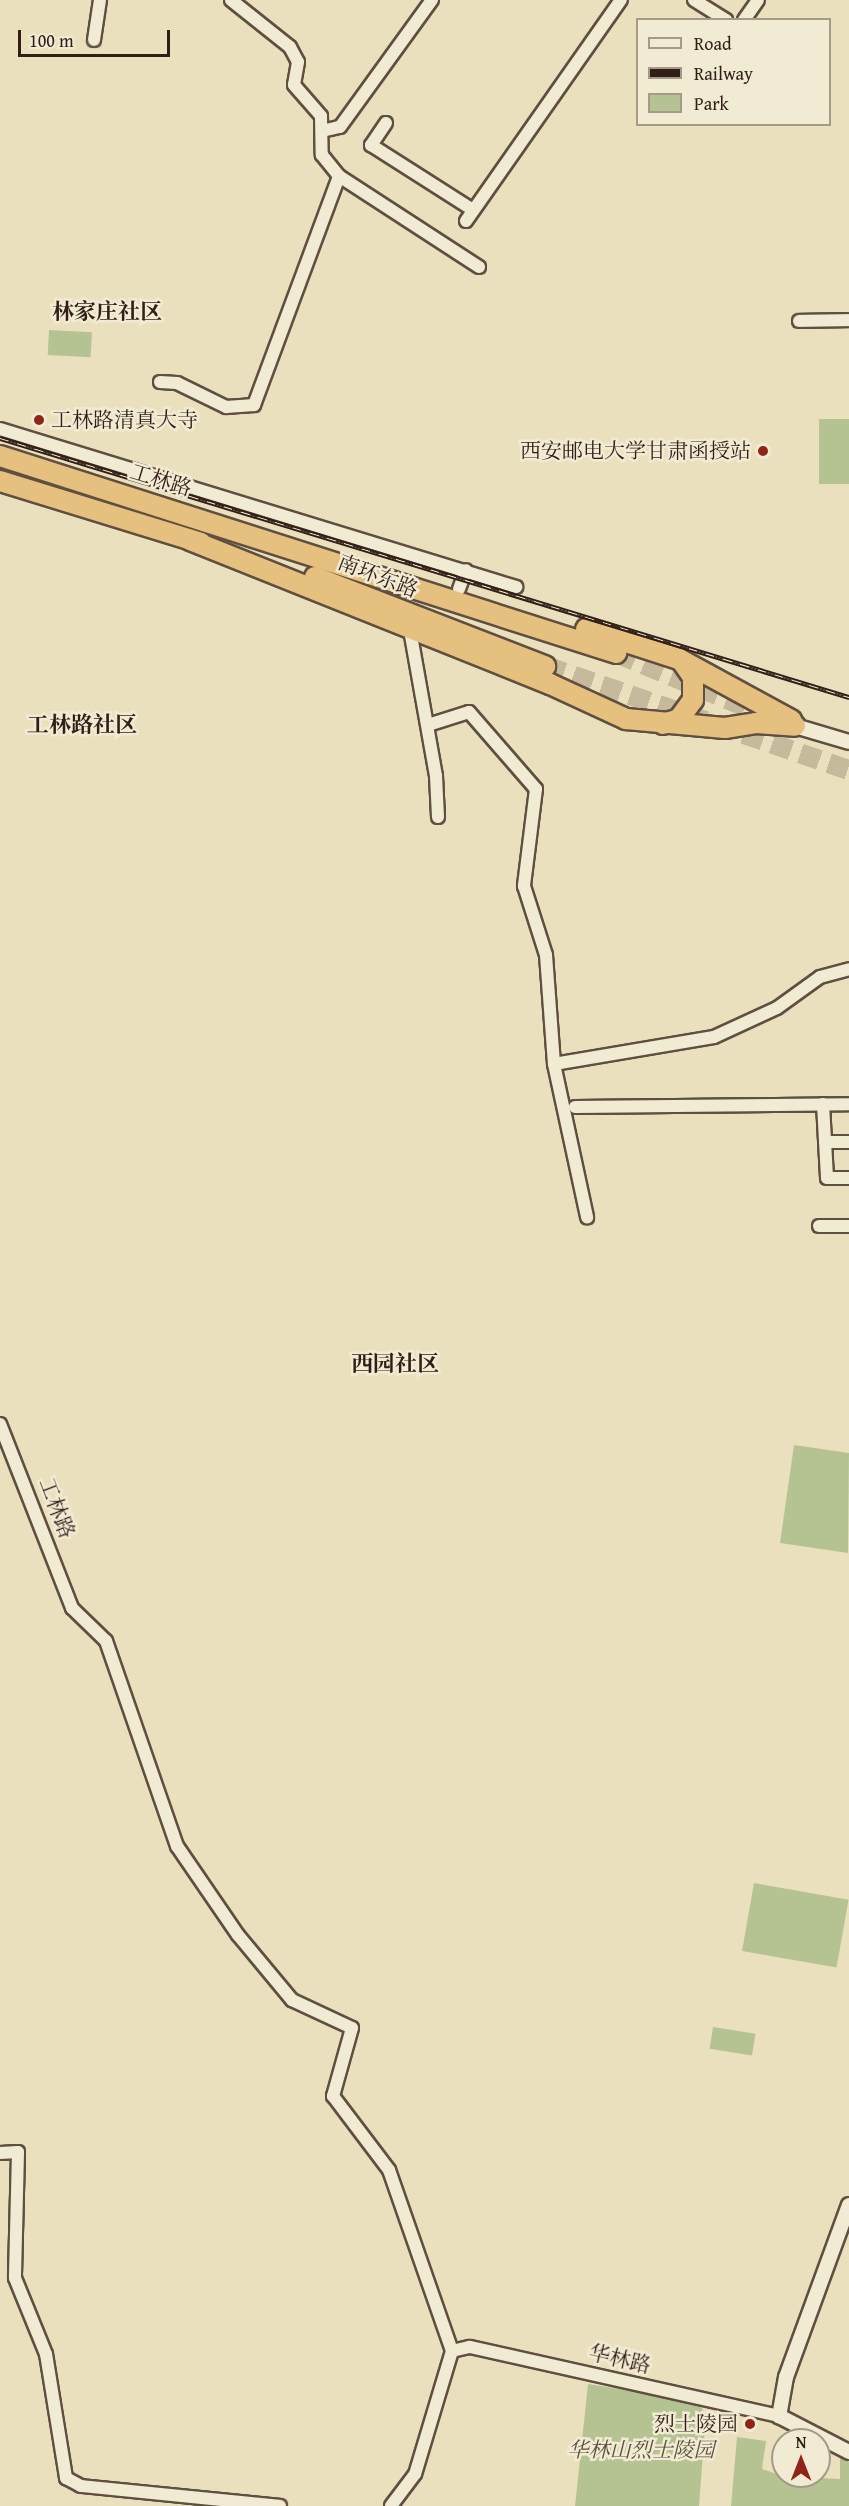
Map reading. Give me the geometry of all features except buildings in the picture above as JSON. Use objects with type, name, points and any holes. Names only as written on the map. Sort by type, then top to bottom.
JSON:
[{"type":"highway","name":"工林路","points":[[0,456],[307,550]]},
{"type":"highway","points":[[0,481],[190,540],[410,630],[550,684],[626,719],[657,725],[795,726]]},
{"type":"highway","name":"南环东路","points":[[190,540],[273,561],[545,666]]},
{"type":"highway","points":[[307,550],[356,556],[463,580],[680,659],[795,726]]},
{"type":"highway","name":"南环东路","points":[[307,550],[616,653]]},
{"type":"highway","points":[[657,725],[679,718],[693,700],[693,677],[680,659]]},
{"type":"street","points":[[94,40],[100,0]]},
{"type":"street","points":[[231,0],[290,47],[298,62],[294,85],[321,116],[322,154],[339,176],[479,267]]},
{"type":"street","points":[[322,131],[340,127],[432,0]]},
{"type":"street","points":[[386,123],[371,145],[470,216],[621,0]]},
{"type":"street","points":[[694,0],[723,18]]},
{"type":"street","points":[[745,18],[758,0]]},
{"type":"street","points":[[160,382],[177,383],[226,407],[254,405],[339,176]]},
{"type":"street","points":[[799,321],[849,320]]},
{"type":"street","points":[[0,429],[463,580],[516,587]]},
{"type":"street","points":[[410,630],[428,725],[438,817]]},
{"type":"street","points":[[428,725],[469,712],[536,789],[524,886],[546,955],[554,1064],[587,1217]]},
{"type":"street","points":[[795,726],[849,742]]},
{"type":"street","points":[[554,1064],[714,1037],[777,1008],[820,976],[849,969]]},
{"type":"street","points":[[823,1104],[827,1178],[849,1178]]},
{"type":"street","points":[[575,1107],[849,1104]]},
{"type":"street","points":[[825,1143],[849,1142]]},
{"type":"street","points":[[819,1227],[849,1226]]},
{"type":"street","name":"工林路","points":[[0,1424],[72,1608],[106,1641],[177,1846],[238,1935],[292,2000],[352,2028],[333,2096],[389,2170],[452,2352]]},
{"type":"street","points":[[0,2153],[18,2152],[15,2278],[46,2354],[62,2470],[81,2486],[211,2502],[280,2506]]},
{"type":"street","points":[[779,2416],[786,2377],[849,2205]]},
{"type":"street","name":"华林路","points":[[452,2352],[470,2347],[779,2416],[849,2452]]},
{"type":"street","points":[[391,2506],[415,2474],[452,2352]]},
{"type":"green space","points":[[49,330],[92,332],[91,357],[48,355]]},
{"type":"green space","points":[[819,419],[849,419],[849,484],[819,484]]},
{"type":"green space","points":[[794,1445],[849,1453],[848,1553],[780,1543]]},
{"type":"green space","points":[[754,1883],[849,1900],[837,1968],[742,1951]]},
{"type":"green space","points":[[713,2027],[755,2034],[752,2055],[710,2049]]},
{"type":"green space","name":"华林山烈士陵园","points":[[588,2384],[696,2401],[706,2414],[699,2506],[575,2506]]},
{"type":"green space","name":"华林山烈士陵园","points":[[737,2437],[766,2441],[762,2469],[771,2472],[771,2488],[831,2488],[831,2479],[840,2479],[840,2456],[849,2462],[849,2506],[731,2506]]},
{"type":"tunnel","points":[[616,653],[780,721]]},
{"type":"tunnel","points":[[545,666],[849,770]]},
{"type":"railway","points":[[0,438],[849,697]]},
{"type":"place","name":"工林路清真大寺","points":[[39,420]]},
{"type":"place","name":"西安邮电大学甘肃函授站","points":[[763,451]]},
{"type":"place","name":"烈士陵园","points":[[750,2424]]},
{"type":"district","name":"林家庄社区","points":[[107,312]]},
{"type":"district","name":"工林路社区","points":[[82,725]]},
{"type":"district","name":"西园社区","points":[[395,1364]]}]
